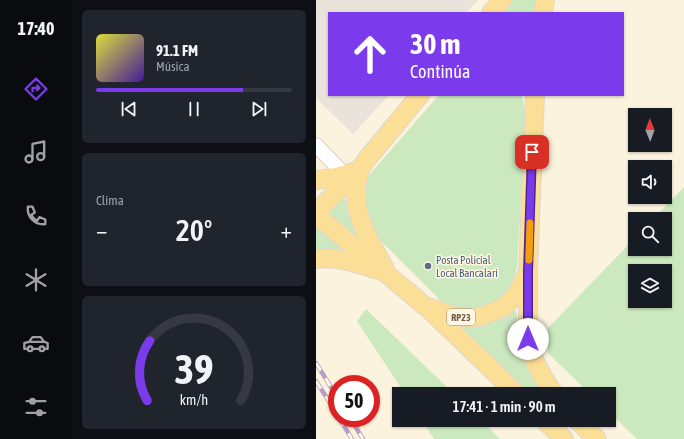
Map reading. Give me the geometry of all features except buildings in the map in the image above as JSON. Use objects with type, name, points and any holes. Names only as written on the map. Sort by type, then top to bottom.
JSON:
[{"type":"main road","points":[[492,12],[502,0]]},
{"type":"main road","points":[[543,12],[545,0]]},
{"type":"main road","points":[[316,212],[352,172],[367,159],[419,96]]},
{"type":"main road","name":"RP23","points":[[316,259],[323,258],[341,260],[387,273],[425,306],[451,315],[467,318],[480,317],[504,307],[516,295],[528,272],[533,99]]},
{"type":"main road","points":[[316,180],[352,172]]},
{"type":"main road","points":[[352,172],[358,211],[364,229],[387,273]]},
{"type":"main road","points":[[316,215],[387,273]]},
{"type":"main road","points":[[528,272],[528,339],[532,356],[549,387]]},
{"type":"main road","points":[[425,306],[510,387]]},
{"type":"main road","points":[[551,427],[564,439]]},
{"type":"main road","points":[[584,427],[597,439]]},
{"type":"street","points":[[316,145],[352,172]]},
{"type":"shaded area","points":[[316,0],[478,0],[467,12],[328,12],[328,96],[388,96],[353,134],[316,98]]},
{"type":"green space","points":[[510,0],[536,0],[533,12],[500,12]]},
{"type":"green space","points":[[438,96],[521,96],[526,115],[517,268],[512,283],[499,299],[489,305],[472,309],[460,308],[441,301],[379,239],[365,219],[364,184],[370,174]]},
{"type":"green space","points":[[684,187],[684,439],[637,439],[616,419],[616,387],[583,387],[548,353],[548,328],[628,245],[628,256],[672,256],[672,212],[660,212],[668,204],[672,204],[672,199]]},
{"type":"green space","points":[[342,199],[345,199],[349,215],[365,244],[327,217],[328,212]]},
{"type":"green space","points":[[316,225],[352,253],[316,253]]},
{"type":"green space","points":[[366,309],[447,387],[400,387],[357,321]]},
{"type":"green space","points":[[513,309],[515,310],[517,315],[517,331],[520,348],[526,365],[538,387],[516,387],[456,327]]},
{"type":"green space","points":[[426,427],[488,427],[500,439],[434,439]]},
{"type":"railway","points":[[316,363],[328,382]]},
{"type":"railway","points":[[316,381],[328,400]]},
{"type":"railway","points":[[345,427],[352,439]]},
{"type":"railway","points":[[356,427],[363,439]]},
{"type":"slow traffic","points":[[529,260],[530,223]]},
{"type":"place","name":"Posta Policial Local Bancalari","points":[[428,266]]},
{"type":"route","points":[[528,339],[528,272],[532,152]]}]
